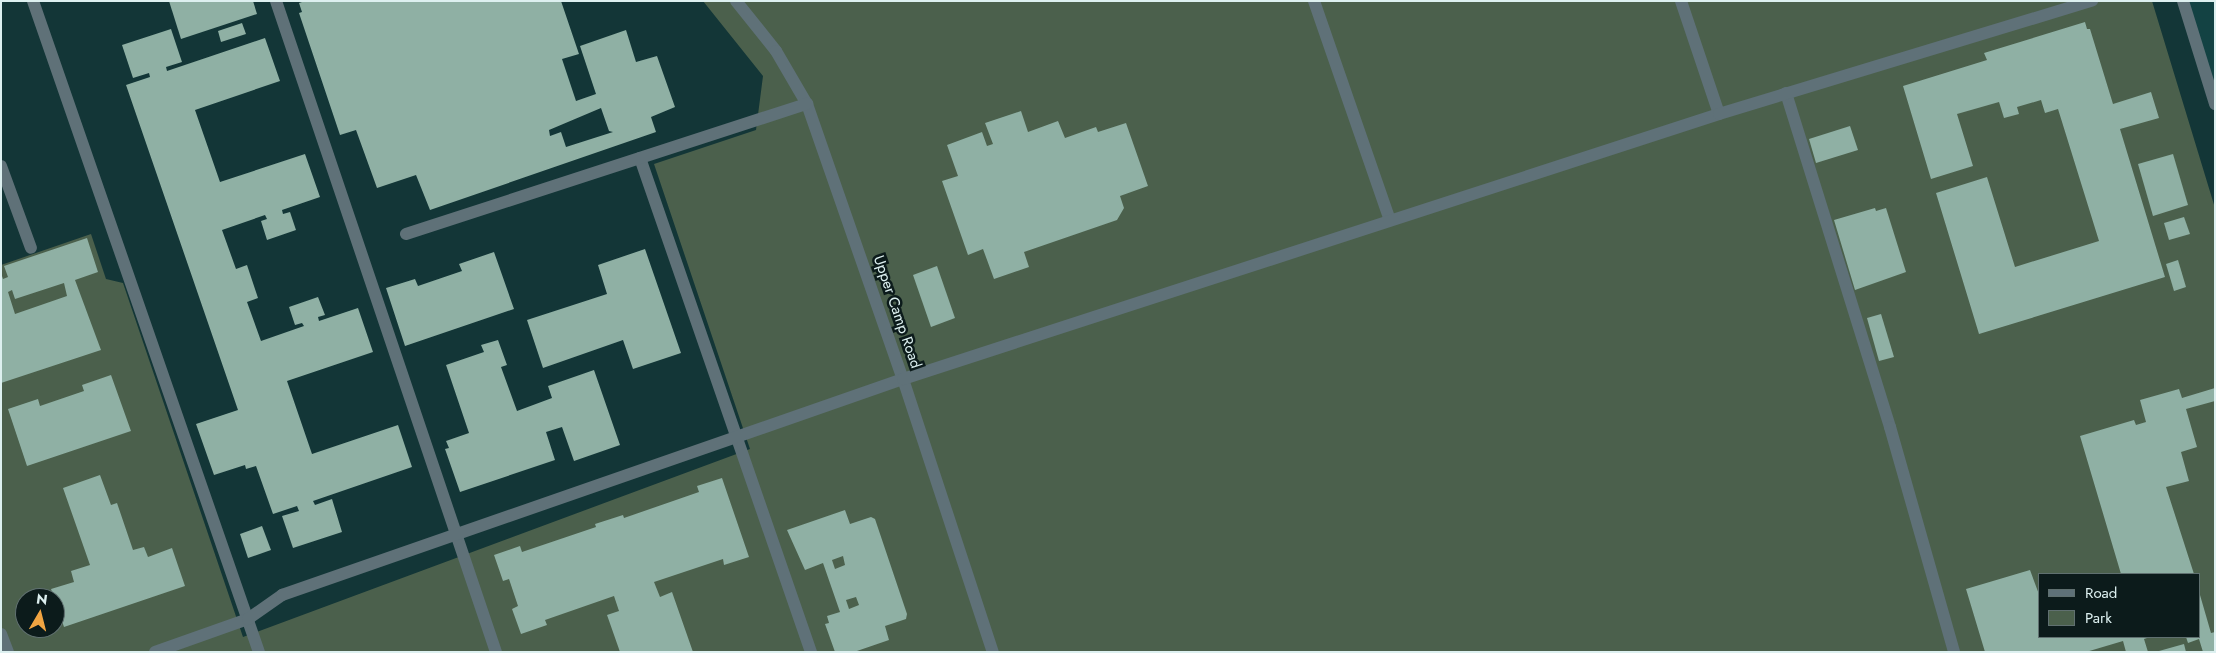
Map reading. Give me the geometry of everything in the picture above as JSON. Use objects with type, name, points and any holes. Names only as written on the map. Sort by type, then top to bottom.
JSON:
[{"type":"street","points":[[33,1],[259,652]]},
{"type":"street","points":[[276,1],[496,652]]},
{"type":"street","name":"Upper Camp Road","points":[[736,1],[776,51],[807,104],[903,379],[993,652]]},
{"type":"street","points":[[1314,1],[1390,220]]},
{"type":"street","points":[[1681,1],[1719,114]]},
{"type":"street","points":[[155,652],[248,619],[282,595],[903,379],[1719,114],[2092,1]]},
{"type":"street","points":[[2183,1],[2215,104]]},
{"type":"street","points":[[1786,93],[1890,427],[1954,652]]},
{"type":"street","points":[[406,234],[807,104]]},
{"type":"street","points":[[640,158],[811,652]]},
{"type":"street","points":[[1,166],[32,248]]},
{"type":"street","points":[[1,634],[8,652]]},
{"type":"shaded area","points":[[2183,1],[2215,1],[2215,104]]},
{"type":"green space","points":[[703,1],[2152,1],[2215,208],[2215,652],[1,652],[1,265],[91,234],[106,279],[123,283],[243,637],[750,449],[654,164],[756,130],[763,76]]},
{"type":"building","points":[[169,1],[253,1],[257,14],[181,39]]},
{"type":"building","points":[[305,1],[561,1],[579,54],[562,59],[576,101],[596,94],[580,46],[626,30],[636,62],[657,56],[675,107],[651,117],[656,132],[430,210],[416,175],[377,188],[356,130],[340,135],[299,13],[302,12],[299,3]],"holes":[[[601,108],[609,131],[613,132],[566,147],[561,132],[550,136],[549,130]]]},
{"type":"building","points":[[2085,22],[2087,29],[2090,29],[2113,104],[2151,92],[2159,118],[2120,129],[2165,277],[1979,334],[1936,193],[1987,177],[2015,267],[2099,241],[2058,109],[2045,113],[2041,100],[2017,107],[2019,114],[2004,118],[1999,102],[1957,114],[1973,166],[1931,179],[1903,86],[1987,60],[1984,53]]},
{"type":"building","points":[[242,23],[246,34],[221,42],[218,31]]},
{"type":"building","points":[[171,29],[182,62],[166,67],[167,71],[265,38],[280,81],[195,110],[220,182],[305,154],[320,197],[282,210],[283,214],[290,212],[296,230],[267,240],[261,221],[267,219],[265,215],[222,230],[236,269],[247,265],[258,298],[247,302],[261,341],[304,326],[302,323],[295,325],[289,307],[318,297],[325,315],[318,317],[319,321],[358,308],[373,352],[287,381],[312,454],[398,425],[412,467],[313,501],[315,505],[332,499],[342,532],[293,548],[282,516],[299,511],[297,506],[273,514],[256,466],[246,469],[245,465],[214,475],[196,424],[238,410],[126,85],[150,77],[149,73],[133,78],[122,45]]},
{"type":"building","points":[[1021,111],[1028,132],[1058,121],[1065,138],[1096,127],[1098,132],[1126,123],[1148,186],[1120,196],[1124,208],[1117,220],[1024,252],[1029,267],[994,279],[983,249],[968,255],[942,181],[958,176],[947,145],[982,132],[987,146],[993,144],[985,123]]},
{"type":"building","points":[[1850,126],[1858,150],[1816,163],[1809,139]]},
{"type":"building","points":[[2173,154],[2188,205],[2153,216],[2138,164]]},
{"type":"building","points":[[1875,208],[1876,211],[1886,208],[1906,272],[1855,290],[1834,220]]},
{"type":"building","points":[[2184,217],[2190,234],[2169,240],[2164,223]]},
{"type":"building","points":[[87,238],[98,272],[75,280],[101,350],[1,383],[1,273],[3,279],[8,277],[4,266]],"holes":[[[64,283],[67,296],[15,314],[8,292],[12,290],[15,299]]]},
{"type":"building","points":[[645,249],[681,353],[633,369],[623,340],[543,368],[527,320],[607,294],[598,265]]},
{"type":"building","points":[[494,252],[514,309],[405,346],[386,288],[415,279],[418,286],[462,271],[459,264]]},
{"type":"building","points":[[2178,260],[2186,287],[2174,291],[2166,264]]},
{"type":"building","points":[[937,266],[955,318],[931,327],[913,275]]},
{"type":"building","points":[[1881,314],[1894,357],[1879,361],[1867,318]]},
{"type":"building","points":[[498,340],[507,365],[501,367],[517,411],[552,398],[548,386],[594,370],[620,445],[574,461],[562,427],[546,432],[555,460],[460,492],[445,449],[449,448],[446,441],[469,433],[446,365],[484,352],[481,345]]},
{"type":"building","points":[[111,375],[131,431],[27,466],[8,409],[38,399],[40,406],[84,391],[82,385]]},
{"type":"building","points":[[2215,388],[2215,401],[2186,409],[2197,447],[2181,452],[2189,481],[2166,487],[2194,573],[2121,573],[2080,436],[2134,420],[2136,425],[2146,422],[2140,400],[2179,389],[2182,398]]},
{"type":"building","points":[[100,475],[111,505],[117,503],[133,550],[144,547],[148,557],[172,548],[185,586],[65,627],[65,588],[54,588],[74,582],[71,571],[90,565],[63,488]]},
{"type":"building","points":[[722,478],[749,557],[724,565],[723,559],[654,582],[660,597],[672,592],[693,652],[620,652],[607,615],[619,611],[614,596],[545,620],[547,625],[521,634],[512,609],[518,606],[509,579],[503,581],[494,555],[520,546],[522,552],[596,527],[595,524],[623,515],[624,518],[699,492],[697,486]]},
{"type":"building","points":[[845,510],[850,524],[871,517],[875,519],[907,614],[906,619],[885,626],[889,640],[854,652],[835,652],[825,624],[829,623],[827,616],[840,612],[823,563],[805,570],[787,530]],"holes":[[[843,556],[845,565],[835,569],[832,560]],[[856,597],[859,605],[849,609],[846,600]]]},
{"type":"building","points":[[262,526],[271,550],[248,558],[240,534]]},
{"type":"building","points":[[2030,570],[2038,592],[2038,638],[2147,638],[2144,639],[2148,652],[2126,652],[2123,641],[2086,652],[1985,652],[1966,589]]},
{"type":"building","points":[[2201,598],[2211,633],[2215,632],[2215,652],[2203,652],[2199,639],[2188,643],[2186,638],[2201,638]]},
{"type":"building","points":[[2184,644],[2186,652],[2159,651]]}]
